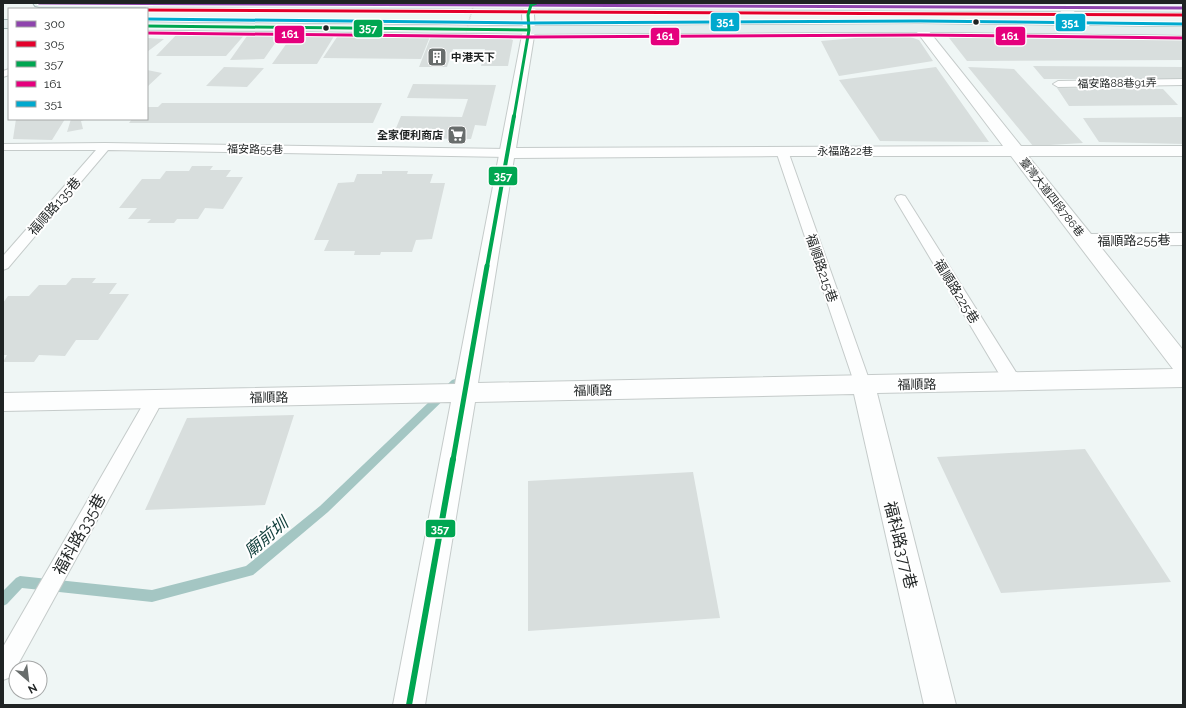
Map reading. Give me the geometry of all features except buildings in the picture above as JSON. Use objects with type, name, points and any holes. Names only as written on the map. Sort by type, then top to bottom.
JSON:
[{"type":"main road","points":[[39,3],[531,13],[1183,19]]},
{"type":"main road","points":[[148,15],[531,13],[1061,6],[1183,8]]},
{"type":"main road","points":[[148,26],[531,13],[920,28],[1183,31]]},
{"type":"street","points":[[1061,6],[1087,30]]},
{"type":"street","points":[[408,705],[531,13]]},
{"type":"street","name":"臺灣大道四段786巷","points":[[920,28],[1183,366]]},
{"type":"street","name":"永福路22巷","points":[[507,153],[1183,151]]},
{"type":"street","name":"福順路255巷","points":[[1085,240],[1183,239]]},
{"type":"street","name":"福順路","points":[[3,402],[1183,378]]},
{"type":"street","name":"福科路377巷","points":[[862,385],[940,705]]},
{"type":"lane","name":"福安路88巷91弄","points":[[1058,84],[1181,84]]},
{"type":"lane","name":"福安路55巷","points":[[3,147],[105,146],[507,153]]},
{"type":"lane","name":"福順路135巷","points":[[3,265],[105,146]]},
{"type":"lane","name":"福順路215巷","points":[[782,151],[862,385]]},
{"type":"lane","name":"福順路225巷","points":[[901,199],[1013,382]]},
{"type":"lane","name":"福科路335巷","points":[[3,669],[155,399]]},
{"type":"path","points":[[466,32],[474,3]]},
{"type":"waterway","name":"廟前圳","points":[[3,600],[20,582],[152,596],[249,571],[324,509],[455,383]]},
{"type":"transit line","name":"300","points":[[39,3],[1183,8]]},
{"type":"transit line","name":"357","points":[[409,705],[529,30],[528,15],[531,5],[536,3]]},
{"type":"transit line","name":"305","points":[[148,10],[1183,15]]},
{"type":"transit line","name":"351","points":[[148,19],[529,23],[920,21],[1183,24]]},
{"type":"transit line","name":"357","points":[[148,26],[529,30]]},
{"type":"transit line","name":"161","points":[[148,33],[529,37],[920,35],[1183,38]]},
{"type":"place","name":"中港天下","points":[[437,57]]},
{"type":"place","name":"全家便利商店","points":[[457,135]]}]
